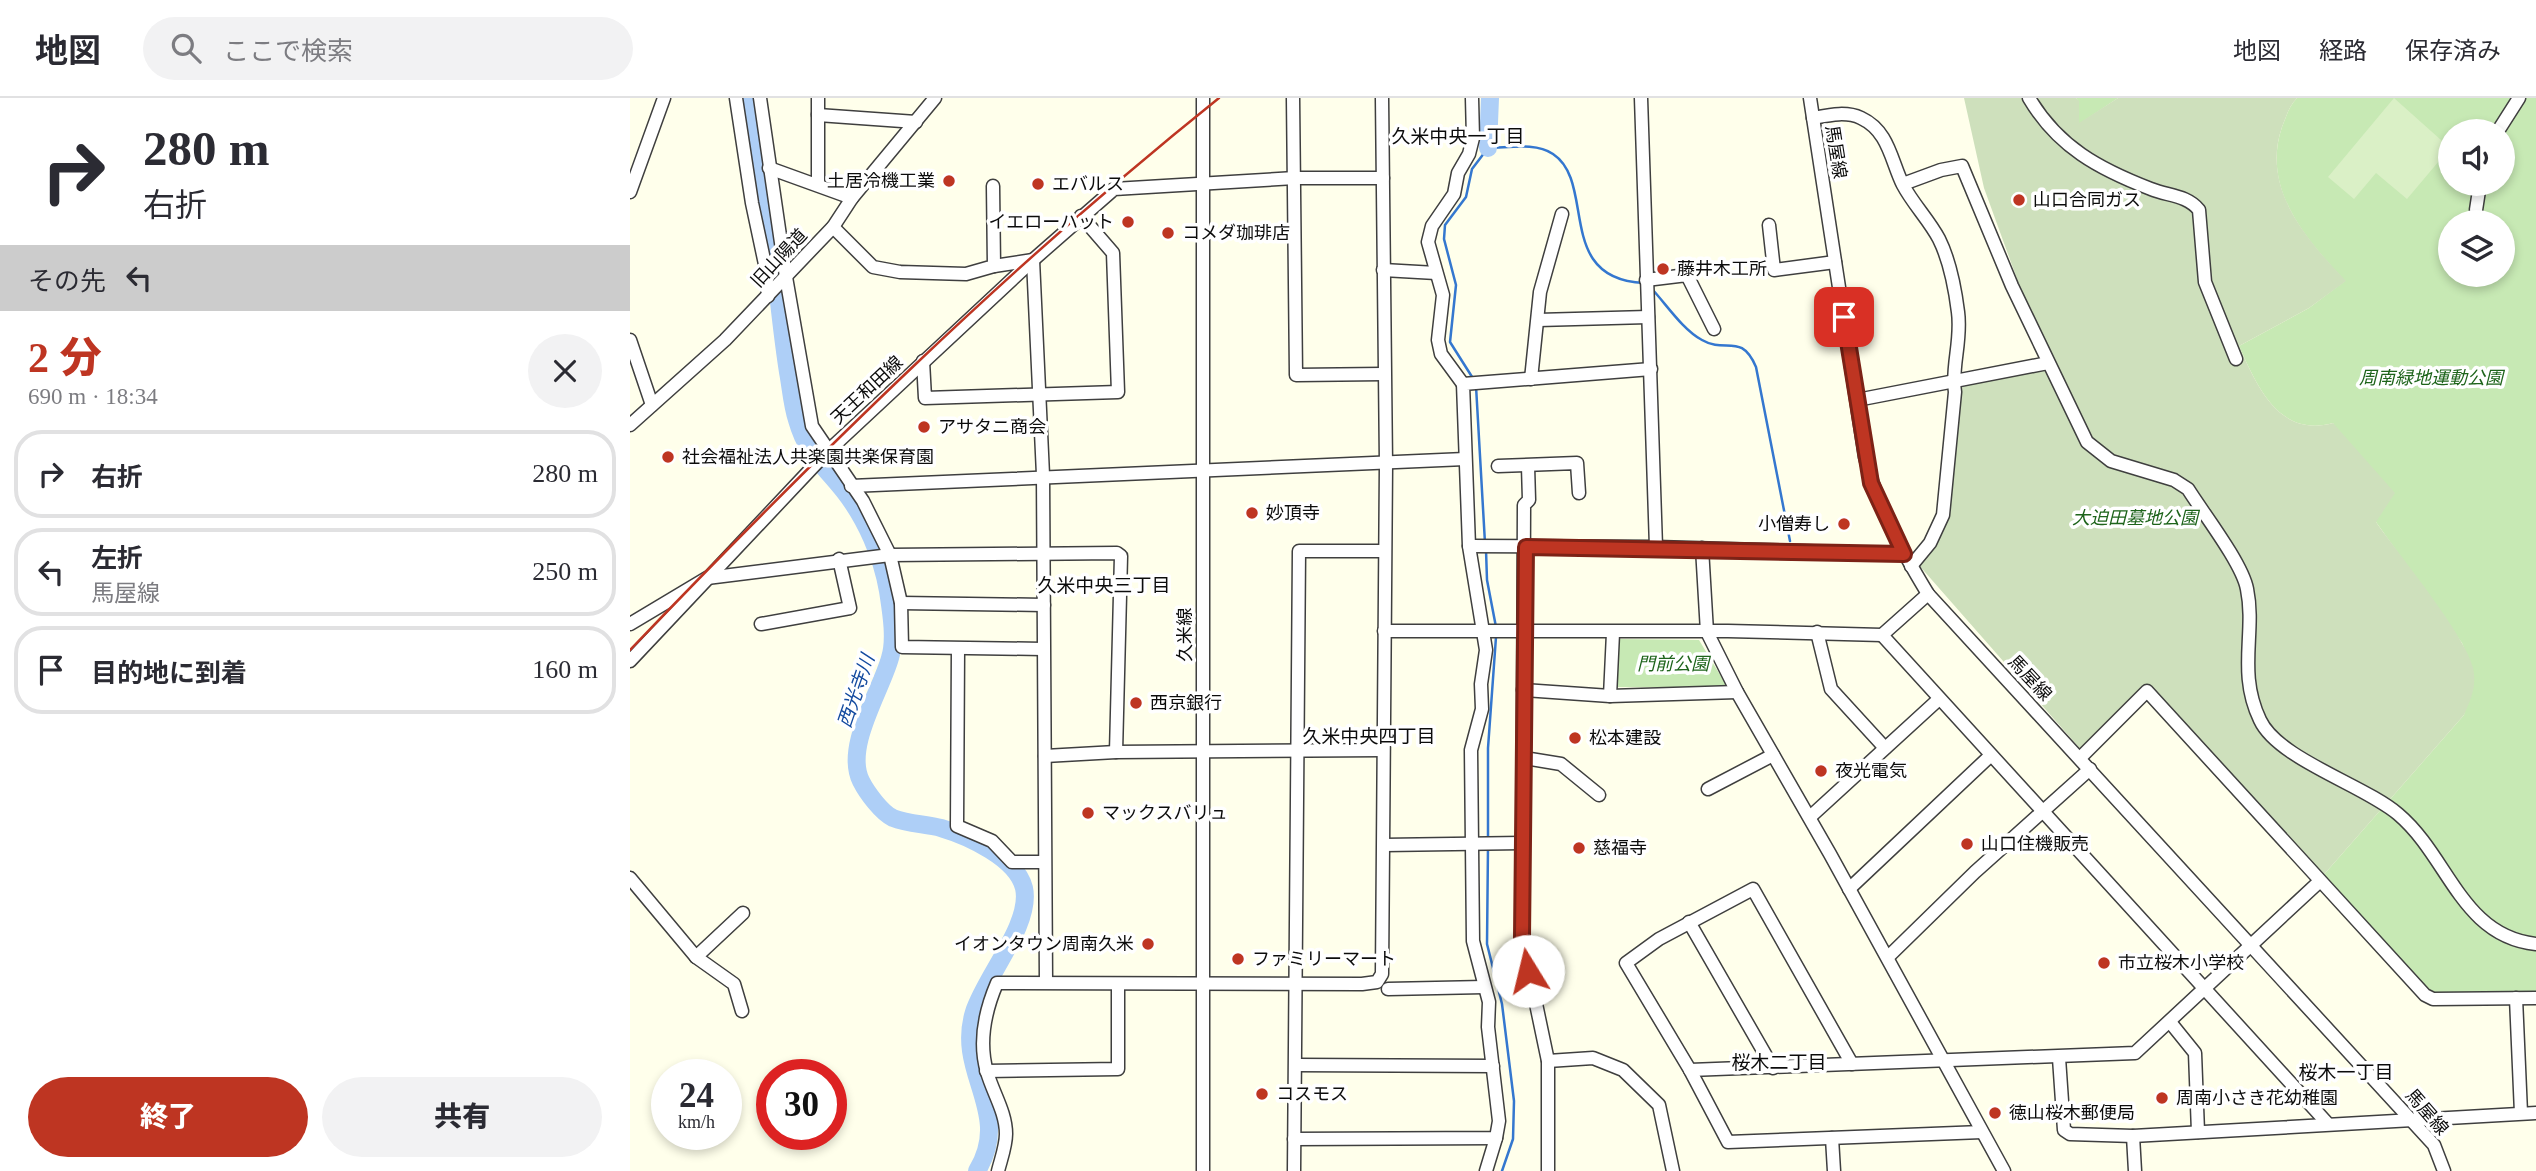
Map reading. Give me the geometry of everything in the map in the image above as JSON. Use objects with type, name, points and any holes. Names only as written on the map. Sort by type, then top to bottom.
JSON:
[{"type":"street","points":[[736,98],[752,203],[766,269],[768,296]]},
{"type":"street","points":[[760,98],[786,277],[812,426],[827,452],[863,501],[890,555],[901,603],[902,647],[1044,649]]},
{"type":"street","points":[[818,98],[818,186]]},
{"type":"street","name":"旧山陽道","points":[[630,425],[725,340],[833,227],[852,198],[935,98]]},
{"type":"street","name":"久米線","points":[[1203,98],[1203,1171]]},
{"type":"street","points":[[1293,98],[1296,375],[1383,374]]},
{"type":"street","points":[[998,1171],[1006,1136],[1004,1117],[986,1071],[984,1022],[997,983],[1296,986],[1377,982],[1382,974],[1386,464],[1382,98]]},
{"type":"street","points":[[1472,98],[1473,138],[1469,154],[1458,173],[1454,194],[1432,226],[1427,242],[1443,295],[1438,340],[1441,354],[1463,384],[1469,547],[1485,633],[1482,709],[1471,750],[1472,942],[1485,987],[1499,1121],[1486,1171]]},
{"type":"street","points":[[1641,98],[1656,547]]},
{"type":"street","name":"馬屋線","points":[[1810,98],[1871,483],[1911,566],[1928,594],[2253,944],[2434,1145],[2444,1171]]},
{"type":"street","points":[[2029,98],[2048,127],[2083,158],[2154,190],[2188,200],[2199,210],[2205,282],[2236,359]]},
{"type":"street","points":[[2506,119],[2519,98]]},
{"type":"street","points":[[630,192],[662,99]]},
{"type":"street","points":[[1814,118],[1843,114],[1861,118],[1875,128],[1895,158],[1903,184],[1938,239],[1951,275],[1960,343],[1953,382],[1955,393],[1942,515],[1930,543],[1911,566]]},
{"type":"street","points":[[818,116],[916,122]]},
{"type":"street","points":[[1903,184],[1941,170],[1962,166],[2077,426],[2094,450],[2120,465],[2164,476],[2182,484],[2242,573],[2249,601],[2247,669],[2255,708],[2264,728],[2282,745],[2400,815],[2466,905],[2490,929],[2517,941],[2536,944]]},
{"type":"street","points":[[769,168],[852,198]]},
{"type":"street","points":[[1205,183],[1295,178],[1382,178]]},
{"type":"street","name":"天王和田線","points":[[630,661],[827,452],[1081,216],[1114,189],[1205,183]]},
{"type":"street","points":[[993,186],[995,265]]},
{"type":"street","points":[[2476,210],[2478,196]]},
{"type":"street","points":[[1531,379],[1540,292],[1562,214]]},
{"type":"street","points":[[923,361],[925,398],[1118,392],[1113,253],[1081,216]]},
{"type":"street","points":[[1769,225],[1774,270],[1835,262]]},
{"type":"street","points":[[833,227],[873,267],[900,272],[966,274],[995,265],[1033,260],[1043,475],[1046,982]]},
{"type":"street","points":[[1383,270],[1437,273]]},
{"type":"street","points":[[1646,280],[1687,275],[1714,329]]},
{"type":"street","points":[[1538,320],[1648,317]]},
{"type":"street","points":[[630,341],[652,405]]},
{"type":"street","points":[[1857,400],[2048,363]]},
{"type":"street","points":[[1463,384],[1651,369]]},
{"type":"street","points":[[851,486],[1043,475],[1110,475],[1204,468],[1386,464],[1465,459]]},
{"type":"street","points":[[1498,466],[1577,463],[1579,493]]},
{"type":"street","points":[[1528,466],[1529,500],[1524,505],[1526,547],[1522,937],[1548,1061],[1548,1171]]},
{"type":"street","points":[[1469,547],[1656,547],[1904,554]]},
{"type":"street","points":[[1702,548],[1707,632],[1737,692],[1810,817],[2004,1171]]},
{"type":"street","points":[[1294,1171],[1299,551],[1384,551]]},
{"type":"street","points":[[630,624],[707,578],[839,559],[890,555],[1117,553],[1121,556],[1116,752]]},
{"type":"street","points":[[761,624],[850,608],[839,559]]},
{"type":"street","points":[[1384,631],[1817,632],[1882,635],[1928,594]]},
{"type":"street","points":[[901,603],[1044,605]]},
{"type":"street","points":[[1817,632],[1830,689],[1885,748]]},
{"type":"street","points":[[1610,696],[1613,633]]},
{"type":"street","points":[[1882,635],[2328,1124]]},
{"type":"street","points":[[958,649],[957,826],[992,841],[1012,862],[1044,862]]},
{"type":"street","points":[[1523,690],[1610,696],[1737,692]]},
{"type":"street","points":[[2080,758],[2147,691],[2425,995],[2433,999],[2536,998]]},
{"type":"street","points":[[1810,817],[1940,699]]},
{"type":"street","points":[[1045,756],[1116,752],[1383,750]]},
{"type":"street","points":[[1708,789],[1773,755]]},
{"type":"street","points":[[1849,889],[1990,756]]},
{"type":"street","points":[[1524,758],[1561,764],[1599,795]]},
{"type":"street","points":[[1888,957],[2090,769]]},
{"type":"street","points":[[1384,845],[1522,843]]},
{"type":"street","points":[[630,878],[696,957],[734,984],[742,1011]]},
{"type":"street","points":[[1690,1070],[2135,1053],[2320,881]]},
{"type":"street","points":[[1852,1064],[1753,889],[1659,939],[1626,963],[1690,1070],[1728,1142],[1982,1132]]},
{"type":"street","points":[[696,957],[743,913]]},
{"type":"street","points":[[1689,922],[1773,1068]]},
{"type":"street","points":[[986,1071],[1118,1069],[1118,984]]},
{"type":"street","points":[[1388,989],[1485,987]]},
{"type":"street","points":[[2516,998],[2521,1113]]},
{"type":"street","points":[[2170,1022],[2195,1053],[2197,1132]]},
{"type":"street","points":[[1548,1061],[1594,1058],[1623,1069],[1660,1105],[1673,1171]]},
{"type":"street","points":[[2059,1058],[2064,1129],[2070,1134],[2133,1136],[2536,1112]]},
{"type":"street","points":[[1296,1065],[1493,1066]]},
{"type":"street","points":[[2133,1136],[2135,1171]]},
{"type":"street","points":[[1294,1139],[1496,1138]]},
{"type":"street","points":[[1832,1138],[1834,1171]]},
{"type":"green space","name":"大迫田墓地公園","points":[[1964,98],[2076,98],[2079,101],[2079,123],[2118,98],[2297,98],[2285,119],[2277,149],[2282,191],[2303,230],[2346,281],[2309,308],[2239,346],[2262,392],[2272,405],[2284,416],[2298,423],[2314,426],[2333,423],[2395,493],[2376,522],[2458,635],[2473,668],[2474,681],[2464,715],[2320,879],[2148,692],[2083,752],[1917,563],[1935,545],[1955,384],[2049,367],[1984,188]]},
{"type":"green space","points":[[2076,98],[2118,98],[2079,124],[2079,102]]},
{"type":"green space","name":"周南緑地運動公園","points":[[2297,98],[2536,98],[2536,998],[2425,998],[2320,879],[2464,715],[2472,668],[2462,643],[2376,522],[2333,423],[2314,426],[2298,423],[2284,416],[2262,392],[2239,346],[2309,308],[2345,281],[2302,230],[2282,192],[2277,150],[2288,112]]},
{"type":"green space","points":[[2394,98],[2438,137],[2438,162],[2407,199],[2376,173],[2354,199],[2328,177]]},
{"type":"green space","name":"門前公園","points":[[1619,639],[1699,640],[1728,688],[1617,687]]},
{"type":"waterway","name":"西光寺川","points":[[749,98],[768,204],[795,414],[801,432],[816,459],[844,491],[866,526],[882,565],[888,591],[892,650],[860,736],[857,767],[861,781],[875,802],[893,818],[941,828],[977,843],[1012,867],[1024,888],[1025,902],[1021,918],[980,998],[970,1034],[989,1130],[986,1150],[977,1171]]},
{"type":"waterway","points":[[1488,148],[1490,98]]},
{"type":"waterway","points":[[1474,380],[1450,342],[1456,285],[1444,239],[1445,225],[1466,197],[1472,169],[1488,148],[1530,147],[1553,154],[1566,168],[1573,186],[1587,248],[1598,265],[1616,277],[1644,283]]},
{"type":"waterway","points":[[1652,289],[1695,336],[1711,344],[1739,347],[1750,356],[1756,367],[1790,541]]},
{"type":"waterway","points":[[1476,386],[1485,543]]},
{"type":"waterway","points":[[1486,550],[1487,580],[1496,627]]},
{"type":"waterway","points":[[1488,840],[1488,748],[1496,637]]},
{"type":"waterway","points":[[1488,846],[1487,944],[1502,1004],[1514,1101],[1513,1139],[1502,1171]]},
{"type":"railway","points":[[630,650],[771,505],[916,364],[1064,228],[1219,98]]},
{"type":"place","name":"土居冷機工業","points":[[949,181]]},
{"type":"place","name":"エバルス","points":[[1038,184]]},
{"type":"place","name":"山口合同ガス","points":[[2019,200]]},
{"type":"place","name":"イエローハット","points":[[1128,222]]},
{"type":"place","name":"コメダ珈琲店","points":[[1168,233]]},
{"type":"place","name":"藤井木工所","points":[[1663,269]]},
{"type":"place","name":"アサタニ商会","points":[[924,427]]},
{"type":"place","name":"社会福祉法人共楽園共楽保育園","points":[[668,457]]},
{"type":"place","name":"妙頂寺","points":[[1252,513]]},
{"type":"place","name":"小僧寿し","points":[[1844,524]]},
{"type":"place","name":"西京銀行","points":[[1136,703]]},
{"type":"place","name":"松本建設","points":[[1575,738]]},
{"type":"place","name":"夜光電気","points":[[1821,771]]},
{"type":"place","name":"マックスバリュ","points":[[1088,813]]},
{"type":"place","name":"山口住機販売","points":[[1967,844]]},
{"type":"place","name":"慈福寺","points":[[1579,848]]},
{"type":"place","name":"イオンタウン周南久米","points":[[1148,944]]},
{"type":"place","name":"ファミリーマート","points":[[1238,959]]},
{"type":"place","name":"市立桜木小学校","points":[[2104,963]]},
{"type":"place","name":"コスモス","points":[[1262,1094]]},
{"type":"place","name":"周南小さき花幼稚園","points":[[2162,1098]]},
{"type":"place","name":"徳山桜木郵便局","points":[[1995,1113]]},
{"type":"district","name":"久米中央一丁目","points":[[1458,136]]},
{"type":"district","name":"久米中央三丁目","points":[[1104,585]]},
{"type":"district","name":"久米中央四丁目","points":[[1369,736]]},
{"type":"district","name":"桜木二丁目","points":[[1779,1062]]},
{"type":"district","name":"桜木一丁目","points":[[2346,1072]]},
{"type":"route","points":[[1528,971],[1522,937],[1522,710],[1526,547],[1656,547],[1904,554],[1871,483],[1844,317]]}]
